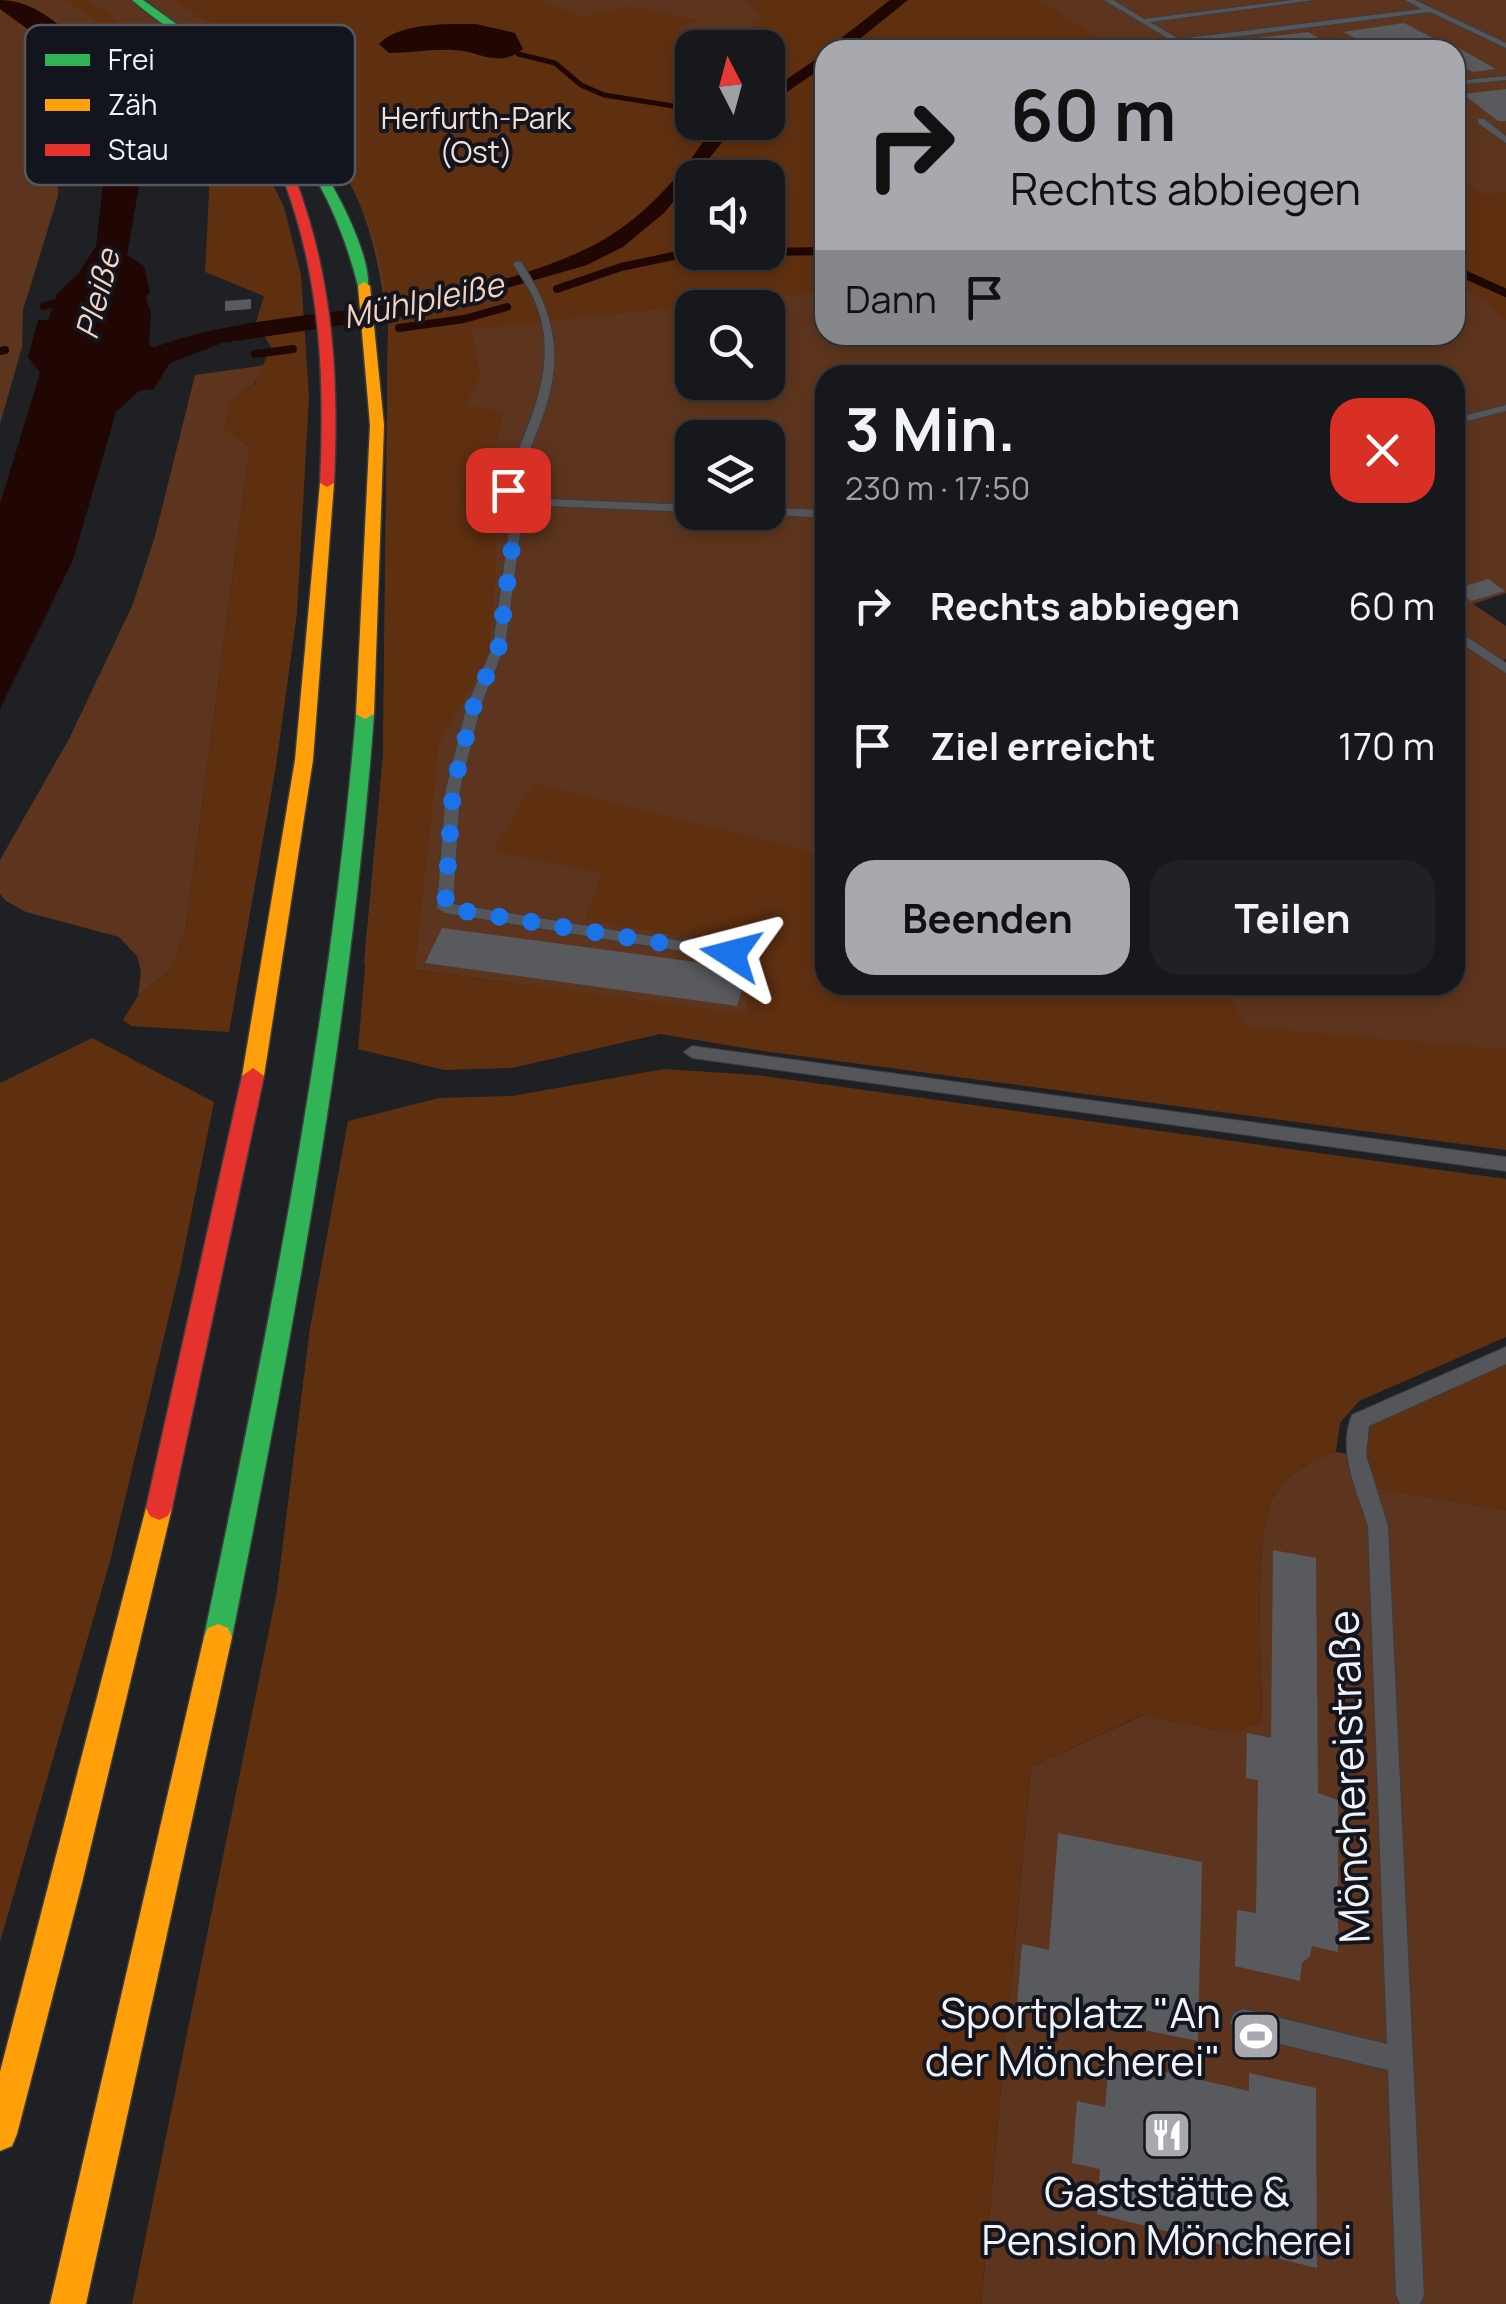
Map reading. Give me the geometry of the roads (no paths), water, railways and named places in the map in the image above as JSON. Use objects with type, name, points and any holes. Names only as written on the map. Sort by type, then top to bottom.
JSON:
[{"type":"highway","points":[[107,0],[141,25]]},
{"type":"highway","points":[[137,0],[171,25]]},
{"type":"highway","points":[[0,2134],[42,1986],[203,1322],[260,1036],[299,797],[315,663],[329,449],[324,301],[310,228],[290,185]]},
{"type":"highway","points":[[68,2304],[202,1722],[276,1341],[316,1116],[360,788],[368,678],[375,442],[365,296],[358,259],[330,185]]},
{"type":"lane","points":[[1108,0],[1174,40]]},
{"type":"lane","points":[[1142,21],[1310,0]]},
{"type":"lane","points":[[1409,0],[1506,46]]},
{"type":"lane","points":[[1193,40],[1432,10]]},
{"type":"lane","points":[[1489,38],[1506,36]]},
{"type":"lane","points":[[1465,81],[1506,78]]},
{"type":"lane","points":[[1481,121],[1506,140]]},
{"type":"lane","points":[[520,267],[536,287],[548,320],[549,384],[508,490],[518,501],[675,507]]},
{"type":"lane","points":[[1465,418],[1506,408]]},
{"type":"lane","points":[[518,501],[499,646],[474,705],[453,789],[445,908],[731,954]]},
{"type":"lane","points":[[785,513],[815,514]]},
{"type":"lane","points":[[1465,640],[1506,669]]},
{"type":"lane","points":[[692,1052],[1506,1164]]},
{"type":"lane","name":"Mönchereistraße","points":[[1410,2295],[1378,1526],[1356,1455],[1358,1421],[1506,1355]]},
{"type":"lane","points":[[1244,2022],[1400,2060]]},
{"type":"water","points":[[0,0],[20,3],[59,25],[25,27],[0,9]]},
{"type":"water","points":[[476,24],[515,33],[523,49],[497,58],[454,50],[389,53],[379,44],[411,28]]},
{"type":"water","name":"Pleiße","points":[[103,185],[139,185],[127,255],[144,266],[150,292],[146,298],[151,313],[149,344],[160,352],[176,353],[154,389],[139,391],[116,412],[73,560],[0,709],[0,504],[40,373],[28,357],[38,320],[48,320],[57,294],[78,274],[96,246]]},
{"type":"waterway","name":"Mühlpleiße","points":[[848,40],[900,0]]},
{"type":"waterway","points":[[518,54],[555,63],[581,85],[604,95],[675,106]]},
{"type":"waterway","name":"Mühlpleiße","points":[[785,87],[815,65]]},
{"type":"waterway","name":"Mühlpleiße","points":[[125,374],[155,358],[217,337],[416,307],[579,260],[615,242],[657,209],[685,180],[714,140]]},
{"type":"waterway","points":[[785,252],[815,251]]},
{"type":"waterway","points":[[557,289],[621,267],[675,256]]},
{"type":"waterway","points":[[1465,275],[1506,293]]},
{"type":"waterway","name":"Pleiße","points":[[44,306],[69,299]]},
{"type":"waterway","points":[[399,328],[464,319],[507,307]]},
{"type":"waterway","points":[[255,354],[293,349]]},
{"type":"waterway","points":[[0,351],[5,350]]},
{"type":"place","name":"Sportplatz \"An der Möncherei\"","points":[[1256,2036]]},
{"type":"place","name":"Gaststätte & Pension Möncherei","points":[[1167,2135]]},
{"type":"park label","name":"Herfurth-Park (Ost)","points":[[476,134]]}]
